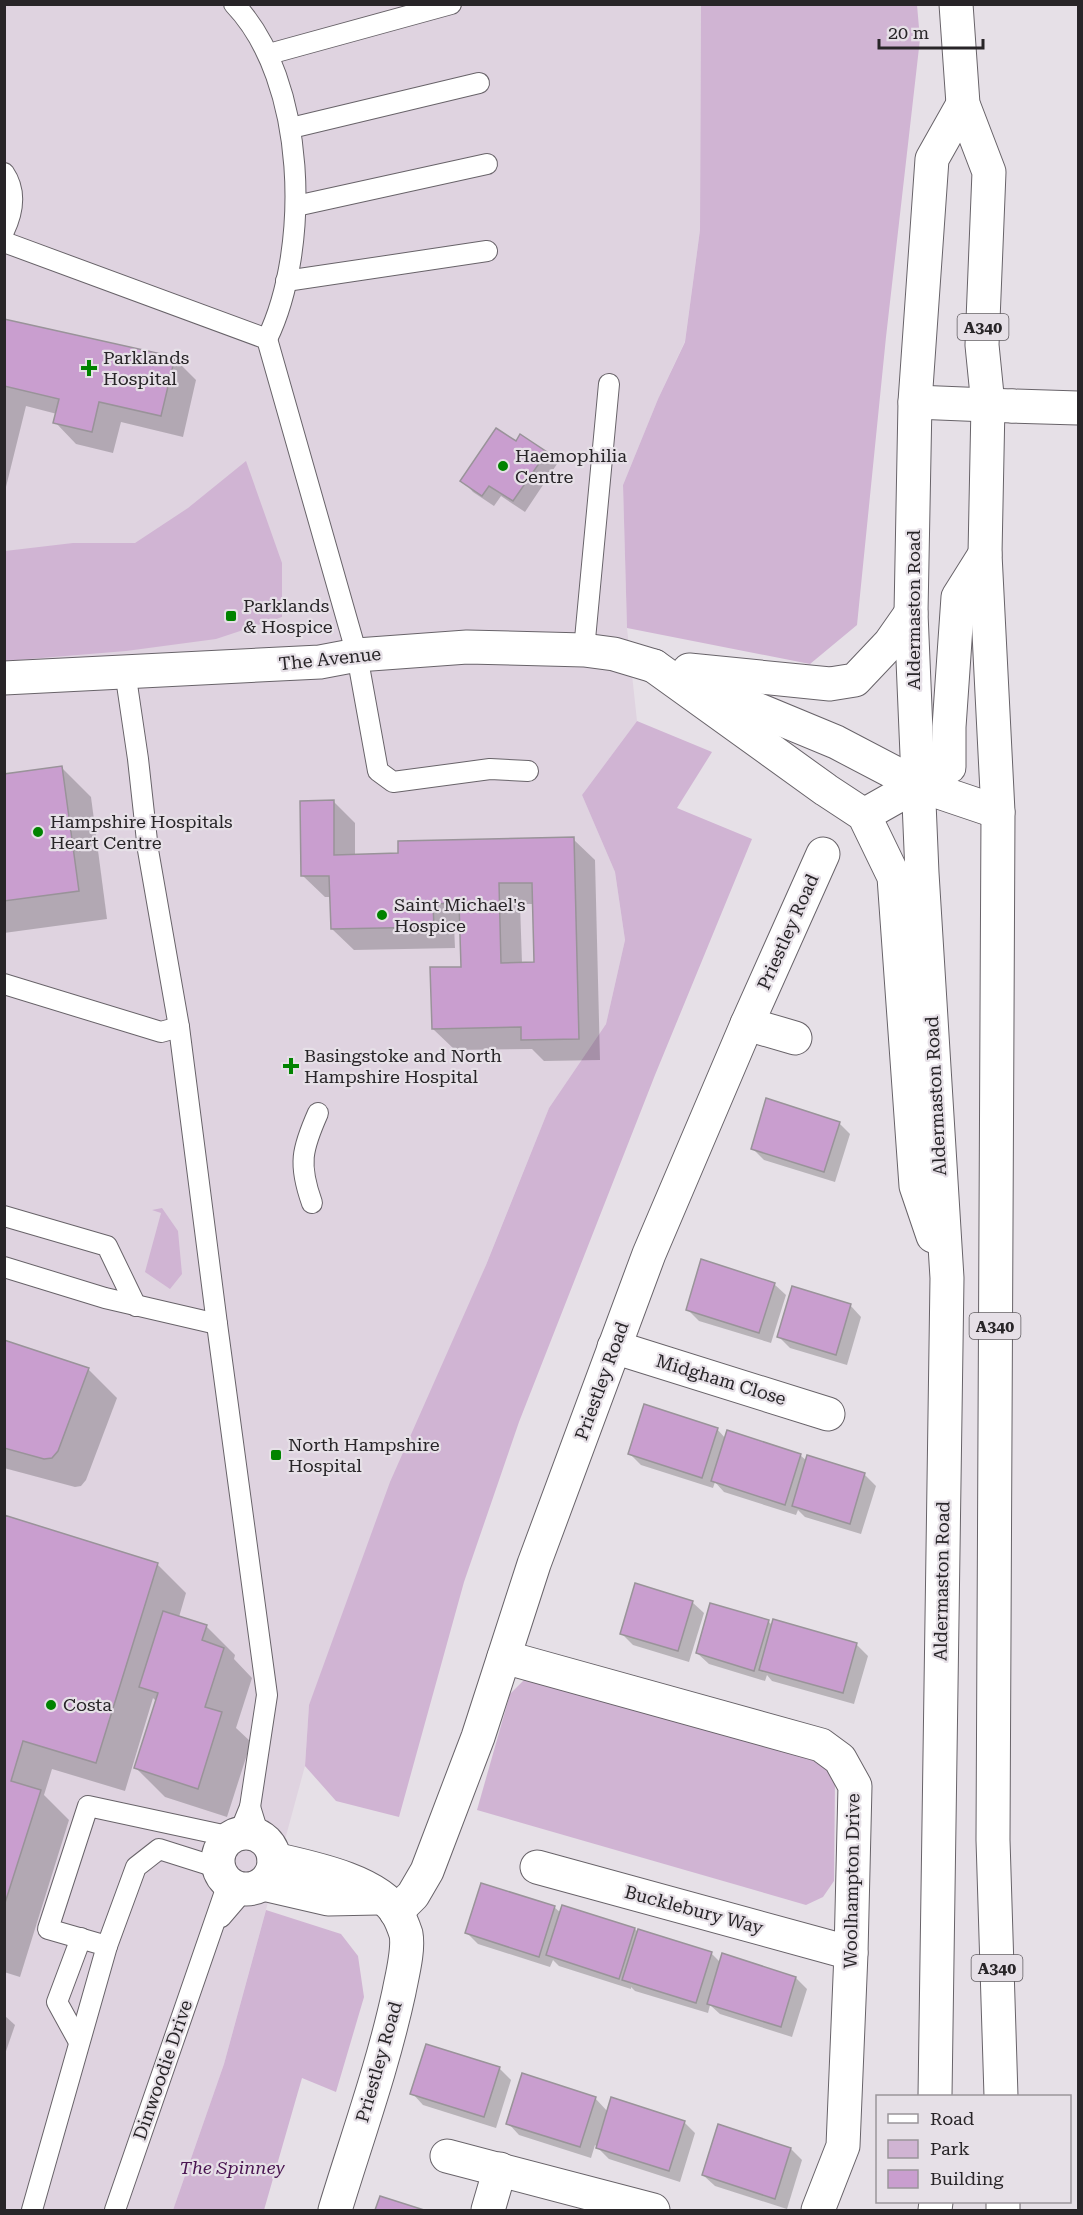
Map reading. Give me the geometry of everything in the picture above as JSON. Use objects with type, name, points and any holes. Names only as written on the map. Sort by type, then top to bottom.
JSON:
[{"type":"main road","name":"A340","points":[[956,4],[963,104],[988,172],[982,345],[1000,405],[985,554],[998,812],[993,1840],[1001,2095]]},
{"type":"main road","name":"Aldermaston Road","points":[[935,2095],[946,1278],[918,785],[911,613],[915,402],[932,159],[963,104]]},
{"type":"main road","points":[[915,402],[1078,408]]},
{"type":"main road","points":[[654,666],[864,815],[949,767],[949,727],[958,597],[985,554]]},
{"type":"main road","points":[[654,666],[831,684],[855,680],[890,643],[911,613]]},
{"type":"main road","name":"The Avenue","points":[[4,678],[320,662],[357,655],[467,647],[584,650],[614,654],[654,666]]},
{"type":"main road","points":[[654,666],[836,742],[918,785],[998,812]]},
{"type":"main road","name":"A340","points":[[864,815],[894,877],[916,1186],[946,1278]]},
{"type":"main road","name":"Priestley Road","points":[[335,2211],[392,2025],[403,1971],[406,1934],[390,1905],[413,1895],[427,1871],[478,1737],[534,1564],[649,1254],[747,1024],[823,854]]},
{"type":"main road","points":[[747,1024],[795,1038]]},
{"type":"main road","name":"Midgham Close","points":[[614,1347],[828,1414]]},
{"type":"main road","name":"Woolhampton Drive","points":[[504,1657],[820,1745],[840,1759],[855,1786],[843,2146],[818,2211]]},
{"type":"main road","points":[[245,1855],[328,1899],[390,1905]]},
{"type":"main road","name":"Bucklebury Way","points":[[537,1867],[851,1953]]},
{"type":"main road","points":[[447,2156],[653,2211]]},
{"type":"main road","points":[[488,2211],[500,2169]]},
{"type":"lane","points":[[234,4],[244,15],[269,54],[291,128],[296,206],[286,281],[276,320],[267,339],[357,655],[378,771],[393,782],[490,769],[528,771]]},
{"type":"lane","points":[[269,54],[451,4]]},
{"type":"lane","points":[[291,128],[479,83]]},
{"type":"lane","points":[[296,206],[486,164]]},
{"type":"lane","points":[[4,173],[13,197],[12,215],[4,231]]},
{"type":"lane","points":[[4,242],[267,339]]},
{"type":"lane","points":[[286,281],[487,251]]},
{"type":"lane","points":[[584,650],[609,384]]},
{"type":"lane","points":[[125,671],[148,850],[179,1027],[267,1695],[245,1855]]},
{"type":"lane","points":[[4,984],[161,1032],[179,1027]]},
{"type":"lane","points":[[312,1203],[303,1178],[305,1143],[318,1113]]},
{"type":"lane","points":[[4,1216],[107,1246],[136,1306]]},
{"type":"lane","points":[[4,1267],[136,1306],[217,1324]]},
{"type":"lane","points":[[106,1946],[48,1929],[88,1806],[245,1855]]},
{"type":"lane","points":[[32,2211],[106,1946],[136,1867],[159,1850],[245,1855]]},
{"type":"lane","name":"Dinwoodie Drive","points":[[115,2211],[211,1929],[245,1855]]},
{"type":"lane","points":[[79,2042],[57,2001],[81,1938]]},
{"type":"shaded area","name":"Basingstoke and North Hampshire Hospital","points":[[5,5],[701,5],[700,230],[685,341],[658,399],[623,485],[627,628],[637,721],[582,795],[615,872],[625,940],[606,1024],[549,1108],[309,1705],[305,1766],[224,2064],[173,2210],[5,2210]]},
{"type":"green space","points":[[701,5],[917,5],[920,39],[886,337],[857,625],[810,664],[627,628],[623,485],[658,399],[685,342],[700,230]]},
{"type":"green space","points":[[246,461],[282,563],[282,617],[216,639],[126,651],[5,661],[5,551],[73,543],[135,543],[188,508]]},
{"type":"green space","points":[[637,721],[712,752],[677,808],[752,839],[655,1075],[519,1422],[464,1582],[399,1817],[336,1801],[305,1766],[309,1705],[390,1482],[486,1265],[549,1108],[606,1024],[625,940],[615,872],[582,795]]},
{"type":"green space","points":[[162,1208],[178,1231],[182,1274],[170,1289],[145,1272],[161,1213],[152,1210]]},
{"type":"green space","points":[[526,1678],[820,1761],[835,1780],[834,1881],[823,1897],[806,1905],[477,1810],[510,1694]]},
{"type":"green space","name":"The Spinney","points":[[266,1910],[341,1934],[358,1956],[364,1997],[336,2092],[302,2078],[264,2210],[173,2210],[224,2064]]},
{"type":"building","name":"Parklands Hospital","points":[[4,319],[175,357],[161,416],[99,402],[92,432],[53,423],[59,399],[4,386]]},
{"type":"building","name":"Haemophilia Centre","points":[[496,428],[516,441],[520,434],[547,452],[513,501],[489,486],[482,496],[460,481]]},
{"type":"building","name":"Hampshire Hospitals Heart Centre","points":[[62,766],[79,891],[4,901],[4,774]]},
{"type":"building","name":"Saint Michael's Hospice","points":[[334,800],[334,855],[398,853],[398,841],[574,837],[579,1039],[521,1040],[521,1027],[432,1029],[430,967],[461,967],[459,903],[433,904],[434,927],[331,929],[329,876],[301,876],[300,801]],"holes":[[[499,883],[532,883],[534,962],[501,963]]]},
{"type":"building","points":[[766,1098],[840,1122],[824,1172],[751,1149]]},
{"type":"building","points":[[701,1259],[775,1283],[759,1333],[686,1310]]},
{"type":"building","points":[[792,1286],[851,1304],[836,1355],[777,1337]]},
{"type":"building","points":[[4,1340],[89,1368],[58,1451],[52,1458],[44,1459],[4,1448]]},
{"type":"building","points":[[644,1404],[718,1428],[702,1478],[628,1454]]},
{"type":"building","points":[[727,1430],[801,1454],[785,1505],[711,1481]]},
{"type":"building","points":[[807,1455],[865,1473],[850,1524],[792,1506]]},
{"type":"building","points":[[4,1515],[158,1563],[96,1763],[23,1741],[11,1781],[41,1790],[4,1906]]},
{"type":"building","points":[[635,1583],[693,1601],[678,1651],[620,1634]]},
{"type":"building","points":[[710,1603],[769,1620],[754,1671],[696,1653]]},
{"type":"building","points":[[163,1611],[207,1625],[202,1640],[224,1648],[205,1707],[222,1712],[198,1789],[134,1768],[158,1693],[139,1687]]},
{"type":"building","points":[[773,1619],[857,1643],[843,1693],[759,1670]]},
{"type":"building","points":[[481,1883],[555,1906],[539,1957],[465,1933]]},
{"type":"building","points":[[562,1905],[635,1928],[619,1979],[546,1955]]},
{"type":"building","points":[[638,1929],[712,1952],[696,2003],[622,1980]]},
{"type":"building","points":[[722,1953],[796,1977],[781,2027],[707,2004]]},
{"type":"building","points":[[426,2044],[500,2067],[484,2117],[410,2094]]},
{"type":"building","points":[[522,2073],[596,2097],[580,2147],[506,2124]]},
{"type":"building","points":[[611,2097],[685,2121],[669,2171],[596,2148]]},
{"type":"building","points":[[718,2124],[791,2148],[775,2199],[702,2175]]},
{"type":"building","points":[[380,2196],[424,2210],[375,2210]]},
{"type":"place","name":"Parklands Hospital","points":[[89,368]]},
{"type":"place","name":"Haemophilia Centre","points":[[503,466]]},
{"type":"place","name":"Parklands & Hospice","points":[[231,616]]},
{"type":"place","name":"Hampshire Hospitals Heart Centre","points":[[38,832]]},
{"type":"place","name":"Saint Michael's Hospice","points":[[382,915]]},
{"type":"place","name":"Basingstoke and North Hampshire Hospital","points":[[291,1066]]},
{"type":"place","name":"North Hampshire Hospital","points":[[276,1455]]},
{"type":"place","name":"Costa","points":[[51,1705]]}]
